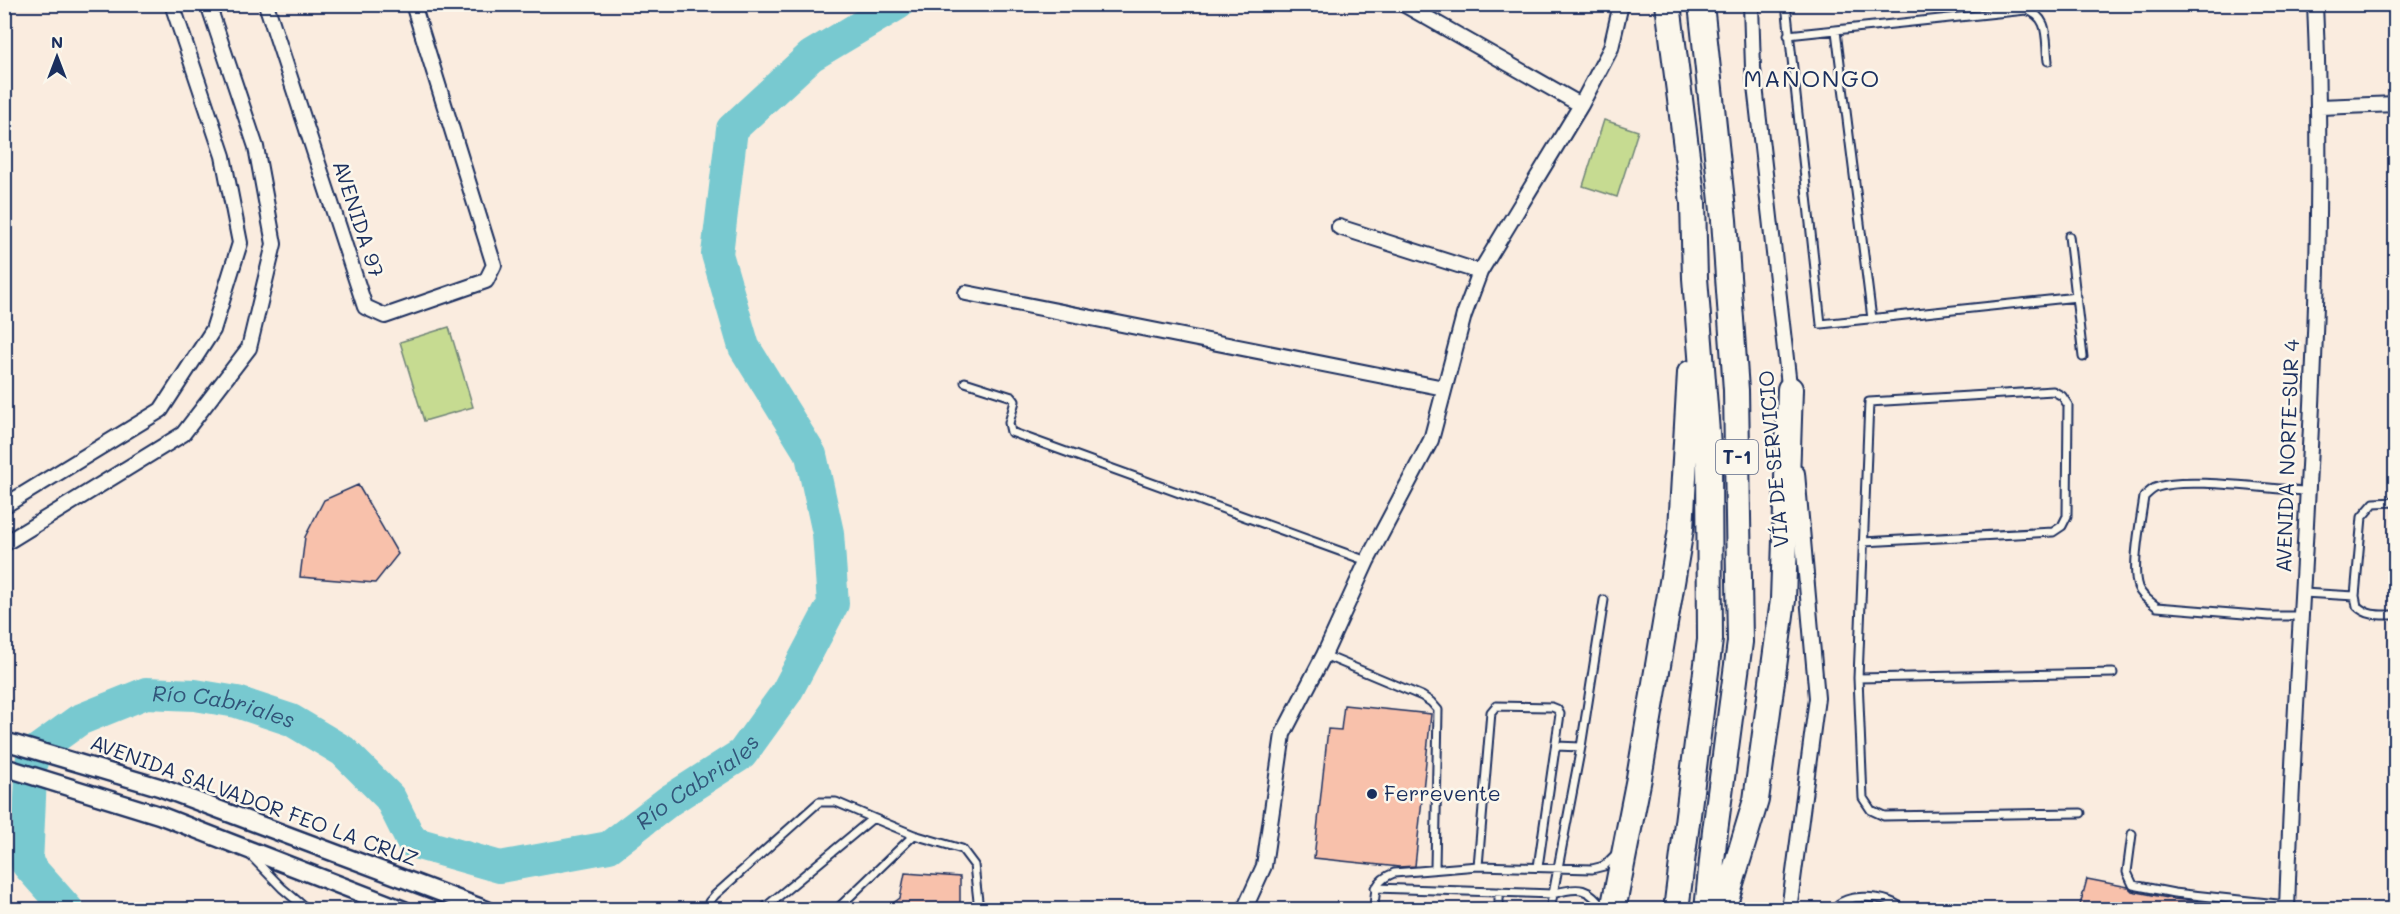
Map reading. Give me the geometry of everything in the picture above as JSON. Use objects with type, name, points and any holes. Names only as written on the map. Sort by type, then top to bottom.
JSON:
[{"type":"highway","name":"T-1","points":[[1668,4],[1693,203],[1695,278],[1709,458],[1710,640],[1676,909]]},
{"type":"highway","name":"T-1","points":[[1701,4],[1724,220],[1736,390],[1740,642],[1707,909]]},
{"type":"highway","points":[[1613,909],[1627,843],[1681,529],[1695,278]]},
{"type":"highway","points":[[1723,909],[1756,800],[1781,612],[1790,388]]},
{"type":"street","points":[[4,506],[160,410],[213,330],[240,243],[223,156],[172,4]]},
{"type":"street","points":[[4,544],[183,434],[249,348],[274,244],[256,147],[208,4]]},
{"type":"street","name":"AVENIDA 97","points":[[266,4],[365,307],[385,316],[486,281],[494,265],[413,4]]},
{"type":"street","points":[[1402,4],[1581,105]]},
{"type":"street","points":[[1244,909],[1264,866],[1283,734],[1324,655],[1367,561],[1431,440],[1464,315],[1480,272],[1581,105],[1611,48],[1621,4]]},
{"type":"street","name":"VÍA DE SERVICIO","points":[[1751,4],[1753,68],[1790,388],[1817,698],[1789,909]]},
{"type":"street","name":"AVENIDA NORTE-SUR 4","points":[[2287,907],[2304,593],[2320,107],[2315,4]]},
{"type":"street","points":[[2320,107],[2396,104]]},
{"type":"street","points":[[1338,226],[1480,272]]},
{"type":"street","points":[[966,293],[1444,388]]},
{"type":"street","name":"AVENIDA SALVADOR FEO LA CRUZ","points":[[13,743],[159,787],[487,909]]},
{"type":"street","points":[[7,767],[159,815],[404,909]]},
{"type":"lane","points":[[1786,4],[1821,324],[2077,297]]},
{"type":"lane","points":[[1788,35],[2026,10],[2036,13],[2043,20],[2048,61]]},
{"type":"lane","points":[[1836,31],[1872,319]]},
{"type":"lane","points":[[2069,236],[2083,357]]},
{"type":"lane","points":[[965,382],[1011,397],[1015,401],[1009,423],[1011,432],[1367,561]]},
{"type":"lane","points":[[1863,542],[2053,532],[2062,526],[2067,516],[2068,405],[2062,396],[2053,391],[1869,402],[1863,542],[1858,678],[1863,798],[1871,810],[1884,816],[2081,813]]},
{"type":"lane","points":[[2302,616],[2157,607],[2138,587],[2135,571],[2144,497],[2154,488],[2180,484],[2204,484],[2308,491]]},
{"type":"lane","points":[[2396,502],[2374,503],[2362,517],[2355,596],[2357,606],[2362,611],[2373,615],[2396,615]]},
{"type":"lane","points":[[2304,593],[2355,596]]},
{"type":"lane","points":[[1550,909],[1560,868],[1604,600]]},
{"type":"lane","points":[[1324,655],[1422,696],[1438,710],[1435,868]]},
{"type":"lane","points":[[1858,678],[2113,673]]},
{"type":"lane","points":[[1478,866],[1492,708],[1496,706],[1557,709],[1560,714],[1538,867]]},
{"type":"lane","points":[[1556,746],[1581,747]]},
{"type":"lane","points":[[709,909],[709,902],[715,895],[819,802],[836,802],[914,835],[962,849],[974,865],[979,909]]},
{"type":"lane","points":[[762,909],[873,818]]},
{"type":"lane","points":[[2132,834],[2127,872],[2133,885],[2174,893],[2287,907]]},
{"type":"lane","points":[[836,909],[914,835]]},
{"type":"lane","points":[[1374,909],[1375,888],[1384,877],[1394,873],[1478,866],[1592,868],[1604,866],[1627,843]]},
{"type":"lane","points":[[243,848],[282,888],[308,909]]},
{"type":"lane","points":[[1375,888],[1553,894],[1569,889],[1583,889],[1595,896],[1605,909]]},
{"type":"lane","points":[[1499,892],[1499,909]]},
{"type":"lane","points":[[1834,909],[1842,900],[1852,898],[1888,899],[1896,902],[1903,909]]},
{"type":"green space","points":[[1604,120],[1638,131],[1617,197],[1583,186]]},
{"type":"green space","points":[[449,327],[473,407],[424,421],[400,342]]},
{"type":"building","points":[[358,485],[398,554],[375,583],[300,577],[305,537],[324,500]]},
{"type":"building","points":[[1344,705],[1431,714],[1415,866],[1399,867],[1314,858],[1328,729],[1341,730]]},
{"type":"building","points":[[905,873],[960,877],[960,909],[885,909],[900,898]]},
{"type":"building","points":[[2087,879],[2173,899],[2214,903],[2214,909],[2079,909]]},
{"type":"waterway","name":"Río Cabriales","points":[[68,910],[27,864],[32,754],[79,720],[146,693],[195,695],[237,702],[291,720],[343,751],[390,798],[412,842],[500,867],[609,847],[670,800],[742,754],[786,693],[833,604],[828,533],[811,455],[744,347],[717,254],[732,129],[811,56],[898,4]]},
{"type":"place","name":"Ferrevente","points":[[1372,794]]},
{"type":"district","name":"MAÑONGO","points":[[1812,79]]}]
